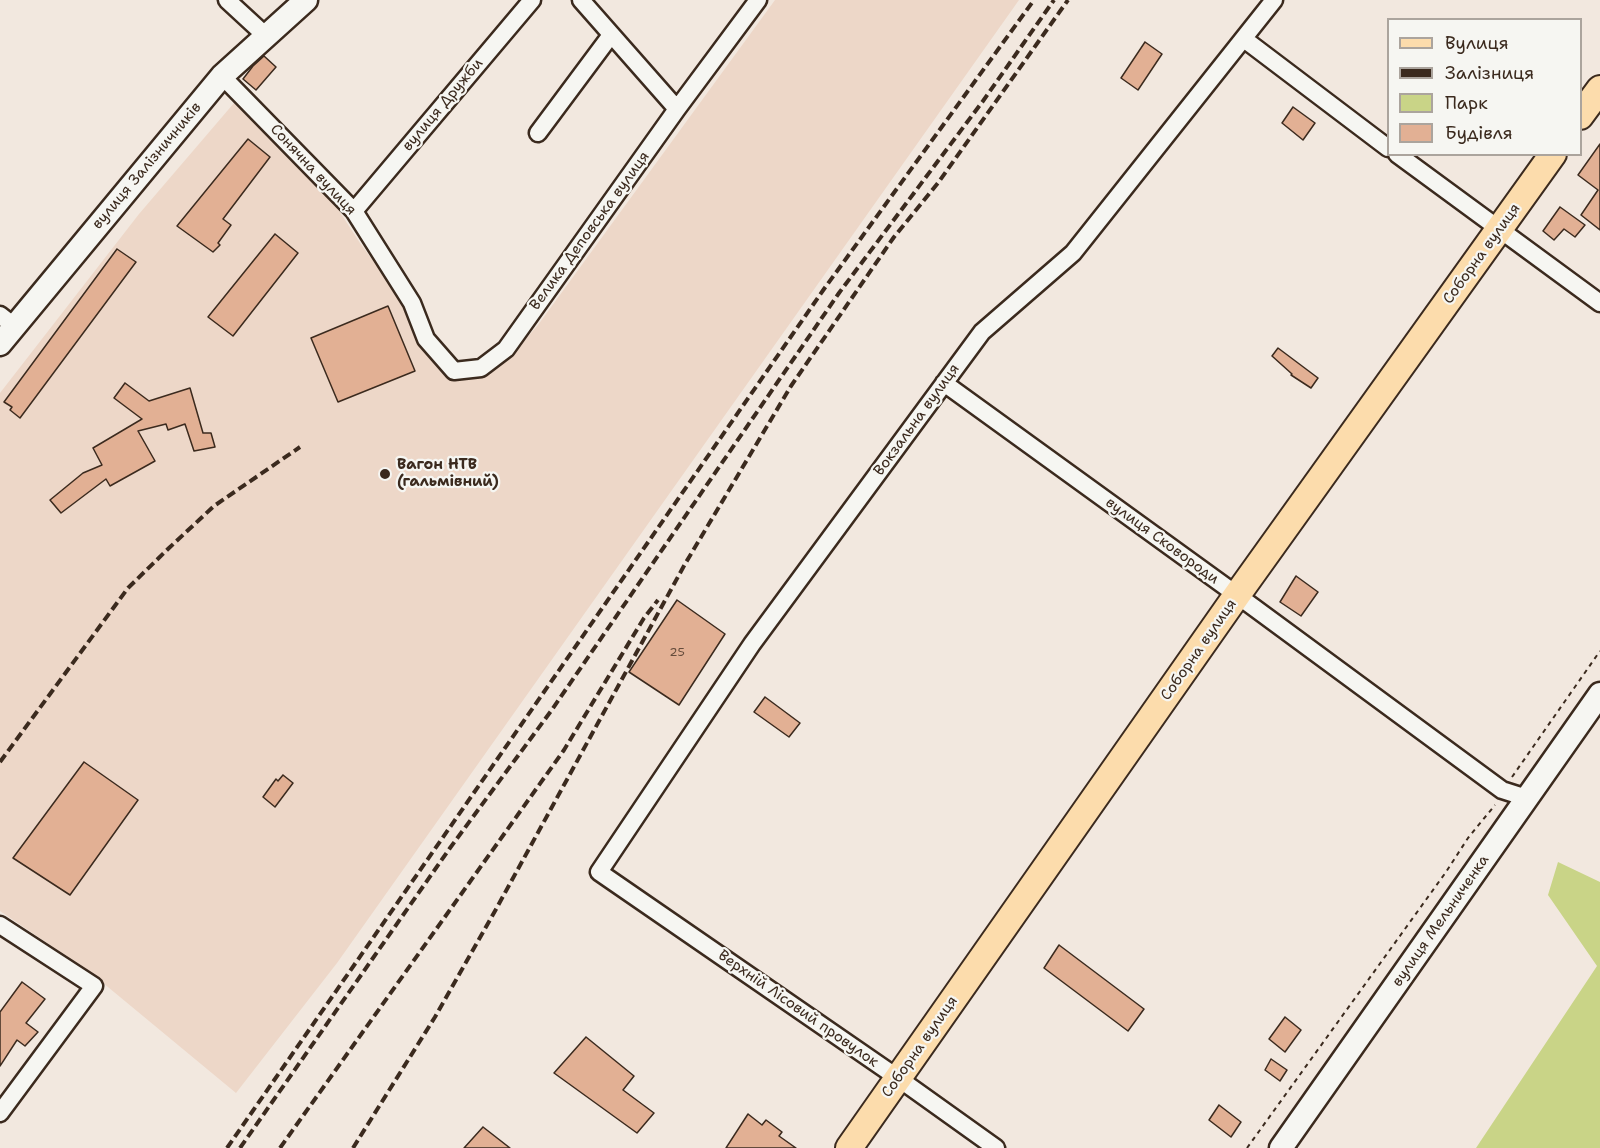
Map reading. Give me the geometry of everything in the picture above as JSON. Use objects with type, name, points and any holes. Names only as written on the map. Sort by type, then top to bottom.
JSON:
[{"type":"main road","points":[[1582,115],[1600,89]]},
{"type":"main road","name":"Соборна вулиця","points":[[849,1148],[1237,595],[1552,156]]},
{"type":"street","points":[[227,0],[266,36]]},
{"type":"street","name":"вулиця Залізничників","points":[[0,344],[7,320],[222,76],[306,0]]},
{"type":"street","name":"вулиця Дружби","points":[[354,211],[532,0]]},
{"type":"street","points":[[581,0],[677,109]]},
{"type":"street","name":"Велика Деповська вулиця","points":[[412,303],[426,339],[454,371],[480,368],[506,349],[677,109],[758,0]]},
{"type":"street","name":"Вокзальна вулиця","points":[[599,872],[752,644],[982,332],[1073,252],[1274,0]]},
{"type":"street","points":[[538,133],[611,35]]},
{"type":"street","points":[[1244,39],[1387,146]]},
{"type":"street","name":"Сонячна вулиця","points":[[222,76],[354,211],[412,303]]},
{"type":"street","points":[[1400,156],[1600,303]]},
{"type":"street","name":"вулиця Сковороди","points":[[944,383],[1502,790],[1527,798]]},
{"type":"street","name":"вулиця Мельниченка","points":[[1281,1148],[1600,694]]},
{"type":"street","name":"Верхній Лісовий провулок","points":[[599,872],[996,1148]]},
{"type":"street","points":[[0,925],[94,987],[0,1113]]},
{"type":"path","points":[[1247,1148],[1446,872],[1468,838],[1498,801],[1502,790],[1600,651]]},
{"type":"shaded area","points":[[775,0],[1019,0],[337,963],[236,1093],[91,973],[0,911],[0,393],[139,214],[234,103],[334,203],[402,300],[435,365],[450,376],[475,373],[514,352],[538,325]]},
{"type":"green space","points":[[1558,862],[1600,882],[1600,1148],[1476,1148],[1597,966],[1548,895]]},
{"type":"building","points":[[1145,42],[1162,54],[1138,90],[1121,78]]},
{"type":"building","points":[[264,56],[276,67],[256,90],[243,79]]},
{"type":"building","points":[[1293,107],[1315,123],[1303,140],[1282,123]]},
{"type":"building","points":[[248,139],[270,157],[223,219],[231,225],[218,243],[220,245],[213,252],[177,226]]},
{"type":"building","points":[[1600,144],[1600,230],[1581,215],[1598,190],[1578,175]]},
{"type":"building","points":[[1560,207],[1585,225],[1575,237],[1564,229],[1554,240],[1543,231]]},
{"type":"building","points":[[275,234],[298,253],[233,336],[208,317]]},
{"type":"building","points":[[117,249],[136,262],[20,418],[10,410],[12,407],[4,402]]},
{"type":"building","points":[[388,306],[415,371],[338,402],[311,338]]},
{"type":"building","points":[[1278,348],[1318,378],[1311,388],[1291,375],[1272,356]]},
{"type":"building","points":[[125,383],[149,401],[190,388],[203,433],[211,433],[215,447],[194,451],[185,424],[168,430],[166,424],[138,431],[155,461],[110,486],[106,479],[61,513],[50,500],[83,473],[102,465],[93,448],[142,419],[114,398]]},
{"type":"building","points":[[1296,576],[1318,592],[1301,616],[1280,602]]},
{"type":"building","points":[[677,600],[725,634],[679,705],[629,672]]},
{"type":"building","points":[[765,697],[800,723],[789,737],[754,712]]},
{"type":"building","points":[[84,762],[138,800],[70,895],[13,858]]},
{"type":"building","points":[[283,775],[293,783],[275,807],[263,797],[276,779],[278,781]]},
{"type":"building","points":[[1059,945],[1144,1009],[1128,1031],[1044,968]]},
{"type":"building","points":[[22,982],[45,999],[26,1023],[38,1032],[25,1046],[17,1040],[0,1066],[0,1012]]},
{"type":"building","points":[[1285,1017],[1301,1030],[1285,1052],[1269,1039]]},
{"type":"building","points":[[586,1037],[634,1076],[623,1090],[654,1113],[637,1133],[554,1073]]},
{"type":"building","points":[[1271,1059],[1287,1070],[1280,1081],[1265,1070]]},
{"type":"building","points":[[1219,1105],[1241,1122],[1231,1137],[1209,1120]]},
{"type":"building","points":[[748,1114],[762,1125],[766,1120],[782,1132],[779,1136],[796,1148],[726,1148]]},
{"type":"building","points":[[483,1127],[510,1148],[464,1148]]},
{"type":"railway","points":[[227,1148],[824,289],[1034,0]]},
{"type":"railway","points":[[240,1148],[450,848],[551,711],[839,293],[983,101],[1054,0]]},
{"type":"railway","points":[[353,1148],[435,1017],[685,564],[791,386],[894,237],[938,183],[1068,0]]},
{"type":"railway","points":[[0,762],[128,588],[214,506],[300,447]]},
{"type":"railway","points":[[280,1148],[564,750],[644,618],[658,600]]},
{"type":"place","name":"Вагон НТВ (гальмівний)","points":[[385,474]]}]
